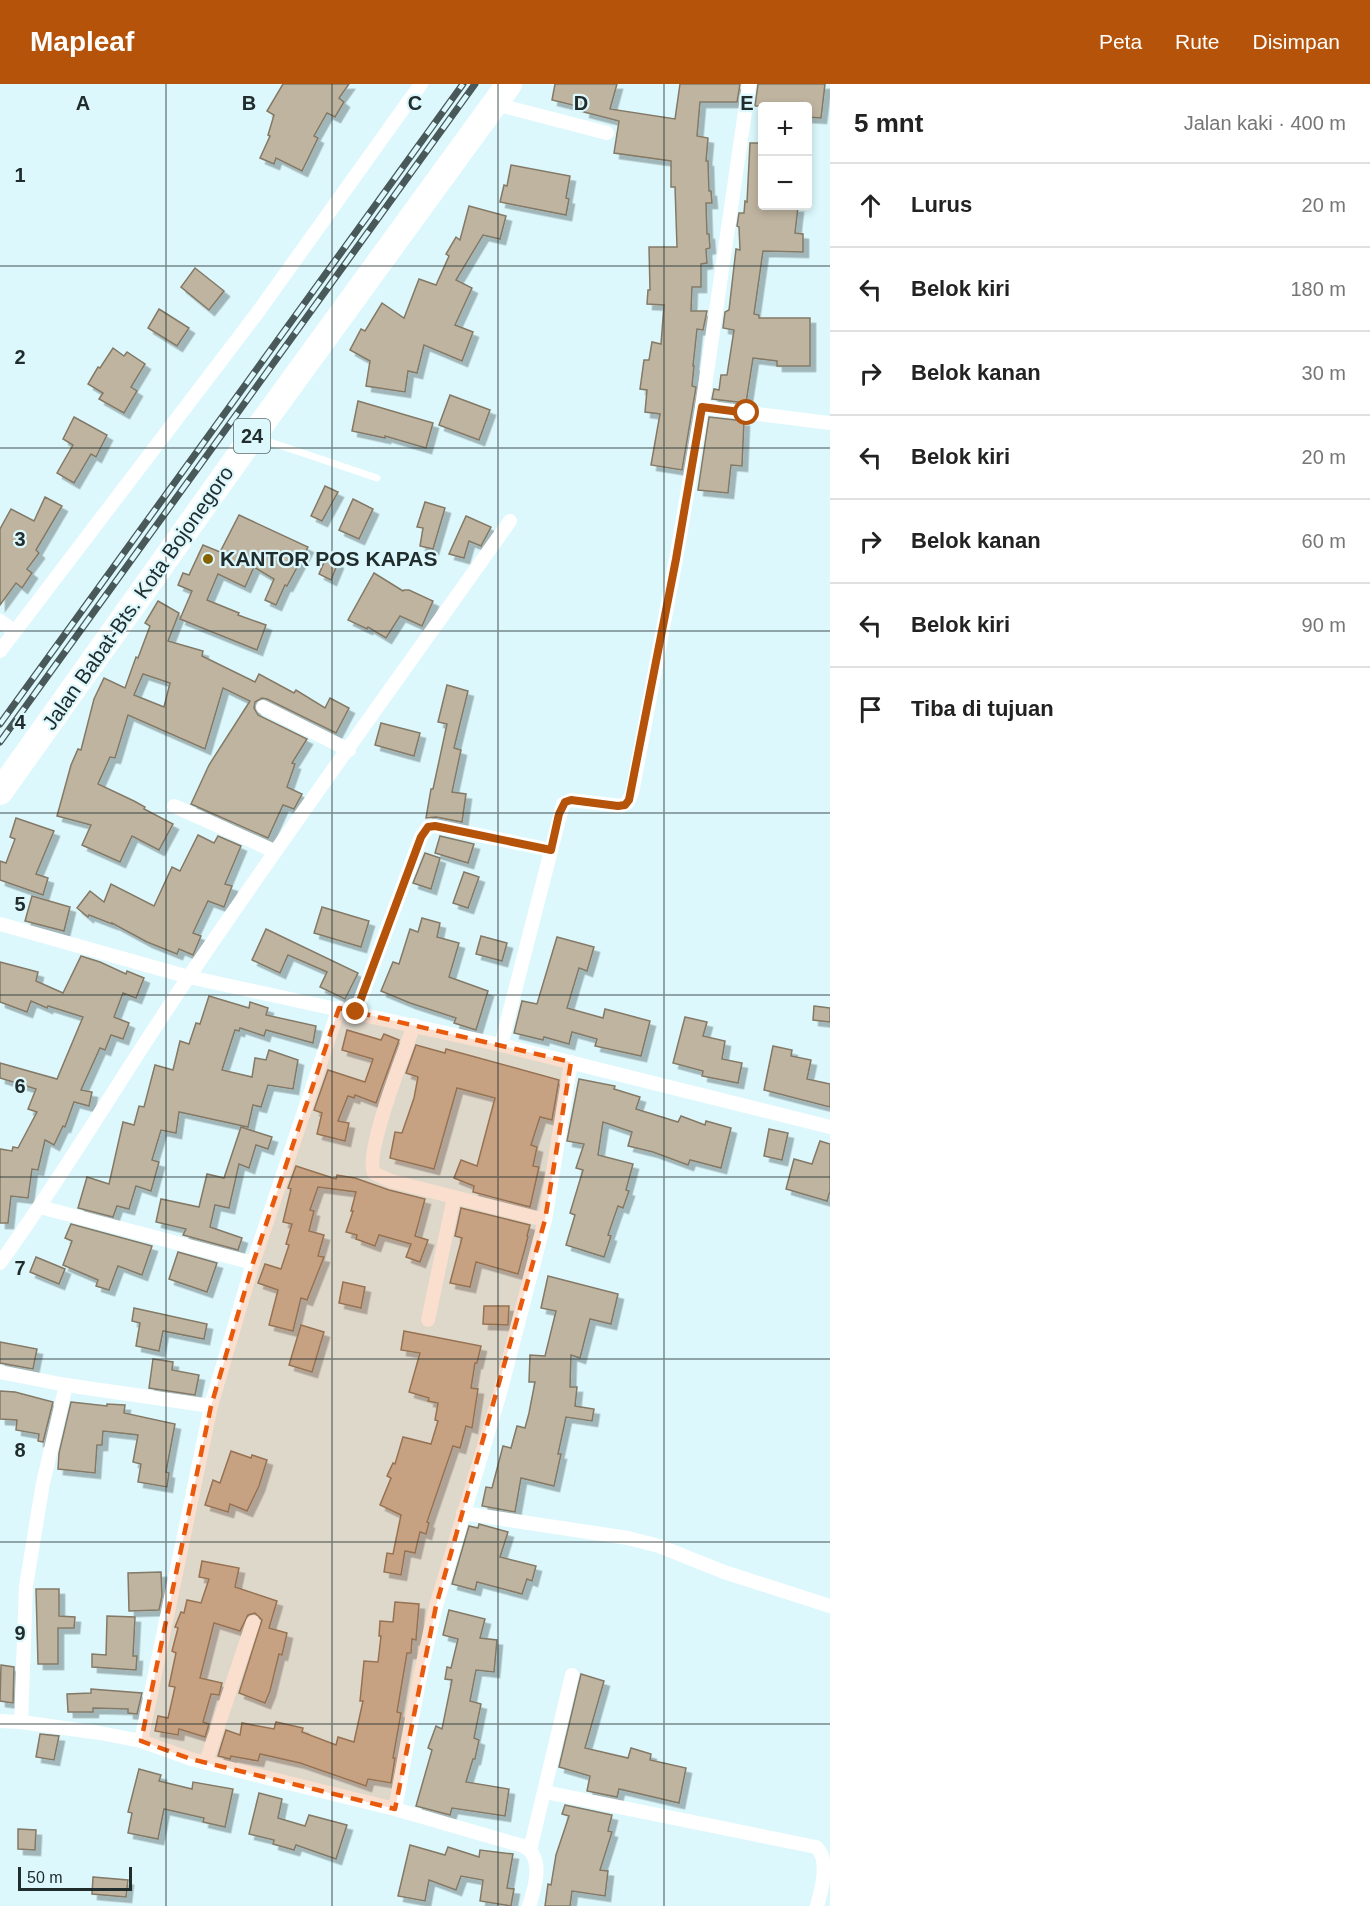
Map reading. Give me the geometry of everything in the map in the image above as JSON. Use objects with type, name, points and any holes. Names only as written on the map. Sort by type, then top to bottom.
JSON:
[{"type":"highway","name":"Jalan Babat-Bts. Kota Bojonegoro","points":[[0,792],[253,436],[502,94]]},
{"type":"street","points":[[0,651],[258,312],[421,84]]},
{"type":"street","points":[[501,1045],[559,814],[565,802],[571,800],[618,806],[627,802],[632,793],[702,407],[749,84]]},
{"type":"street","points":[[502,94],[607,133]]},
{"type":"street","points":[[702,407],[830,423]]},
{"type":"street","points":[[0,1263],[40,1207],[189,976],[274,851],[349,750],[510,521]]},
{"type":"street","points":[[0,621],[14,631]]},
{"type":"street","points":[[263,707],[349,750]]},
{"type":"street","points":[[174,806],[274,851]]},
{"type":"street","points":[[356,1012],[421,837],[428,827],[435,826],[551,850]]},
{"type":"street","points":[[0,924],[189,976],[501,1045],[830,1126]]},
{"type":"street","points":[[141,1741],[212,1406],[253,1263],[339,1008]]},
{"type":"street","points":[[414,1025],[374,1141],[372,1170],[380,1178],[545,1220]]},
{"type":"street","points":[[395,1809],[420,1676],[436,1606],[500,1393],[545,1220],[571,1062]]},
{"type":"street","points":[[428,1320],[454,1197]]},
{"type":"street","points":[[40,1207],[253,1263]]},
{"type":"street","points":[[0,1372],[212,1406]]},
{"type":"street","points":[[21,1722],[26,1586],[43,1483],[66,1384]]},
{"type":"street","points":[[463,1514],[636,1540],[659,1546],[724,1572],[830,1606]]},
{"type":"street","points":[[206,1762],[253,1622]]},
{"type":"street","points":[[530,1850],[572,1675]]},
{"type":"street","points":[[0,1721],[100,1733],[141,1741],[206,1762],[395,1809],[514,1843],[530,1850],[536,1862],[530,1906]]},
{"type":"street","points":[[545,1792],[816,1847],[823,1853],[825,1861],[824,1881],[817,1906]]},
{"type":"lane","points":[[253,436],[377,478]]},
{"type":"highlighted area","points":[[339,1008],[571,1062],[545,1220],[436,1606],[395,1809],[191,1759],[141,1741],[211,1406],[253,1263]]},
{"type":"building","points":[[283,84],[349,84],[339,98],[344,102],[335,117],[327,113],[314,136],[318,138],[302,171],[276,158],[274,164],[260,158],[270,136],[268,135],[274,115],[267,111]]},
{"type":"building","points":[[555,84],[617,84],[610,109],[675,119],[680,84],[740,84],[737,102],[700,102],[697,136],[708,138],[706,161],[708,161],[709,191],[711,191],[712,203],[706,203],[710,248],[706,249],[707,263],[701,264],[701,287],[692,287],[691,311],[707,311],[703,330],[697,329],[692,386],[696,387],[682,470],[651,465],[660,414],[645,412],[647,390],[640,389],[644,360],[649,360],[652,342],[661,344],[664,305],[647,304],[648,290],[650,290],[649,247],[677,247],[675,187],[671,187],[671,161],[614,153],[619,121],[584,112],[585,108],[552,100]]},
{"type":"building","points":[[758,84],[825,84],[821,118],[812,117],[812,102],[758,102],[758,106],[755,106]]},
{"type":"building","points":[[750,143],[758,143],[758,210],[798,210],[795,233],[803,234],[803,252],[763,251],[754,314],[759,315],[759,318],[810,318],[810,366],[777,366],[777,361],[753,358],[746,403],[712,399],[714,389],[719,390],[721,375],[727,375],[734,330],[723,328],[725,312],[729,310],[736,249],[740,250],[739,227],[737,226],[739,213],[744,213],[745,201],[747,202]]},
{"type":"building","points":[[511,165],[570,176],[566,215],[500,202],[504,185],[507,186]]},
{"type":"building","points":[[469,206],[506,216],[500,239],[483,235],[456,280],[472,288],[455,325],[473,332],[462,361],[424,345],[417,373],[408,371],[405,392],[366,386],[370,361],[350,350],[361,329],[365,331],[382,303],[404,318],[419,279],[436,285],[449,256],[446,254],[456,237],[460,240]]},
{"type":"building","points":[[195,268],[224,291],[209,310],[181,287]]},
{"type":"building","points":[[159,309],[189,328],[177,346],[148,328]]},
{"type":"building","points":[[113,348],[124,356],[127,352],[145,364],[131,387],[137,391],[124,413],[99,399],[103,393],[88,384]]},
{"type":"building","points":[[450,395],[490,410],[479,440],[439,425]]},
{"type":"building","points":[[358,401],[433,423],[426,448],[385,436],[385,438],[352,431]]},
{"type":"building","points":[[74,417],[107,435],[96,457],[91,454],[74,483],[57,473],[73,445],[63,439]]},
{"type":"building","points":[[709,417],[744,421],[742,466],[731,465],[728,493],[698,490]]},
{"type":"building","points":[[325,486],[338,492],[322,521],[311,516]]},
{"type":"building","points":[[45,497],[62,506],[36,550],[39,553],[27,569],[32,573],[22,588],[16,583],[0,605],[0,529],[11,509],[34,521]]},
{"type":"building","points":[[353,499],[373,509],[359,539],[339,530]]},
{"type":"building","points":[[425,502],[445,508],[433,549],[420,546],[423,528],[417,527]]},
{"type":"building","points":[[239,515],[308,547],[276,605],[265,600],[274,579],[254,567],[245,587],[218,574],[207,600],[266,625],[257,650],[180,619],[192,591],[178,585],[183,573],[189,575],[203,545],[220,552]]},
{"type":"building","points":[[466,516],[491,527],[481,546],[469,541],[464,558],[449,554]]},
{"type":"building","points":[[326,558],[338,563],[331,580],[319,574]]},
{"type":"building","points":[[374,573],[403,591],[409,590],[433,601],[422,626],[400,616],[386,638],[368,627],[367,629],[348,620]]},
{"type":"building","points":[[158,601],[179,613],[168,641],[203,651],[202,656],[255,682],[259,674],[294,693],[296,690],[325,708],[330,698],[349,708],[336,733],[267,699],[262,698],[255,702],[254,708],[258,715],[307,739],[292,763],[295,764],[287,787],[302,794],[294,809],[283,805],[268,838],[191,804],[209,765],[250,701],[223,688],[205,749],[128,715],[115,758],[110,757],[98,784],[134,801],[145,807],[144,809],[173,824],[159,850],[132,836],[120,862],[82,845],[91,825],[57,816],[71,765],[78,749],[81,750],[94,699],[104,678],[125,688],[150,626],[145,623]],"holes":[[[143,674],[170,683],[164,707],[134,695]]]},
{"type":"building","points":[[447,685],[468,691],[454,748],[461,750],[452,792],[466,794],[462,822],[436,817],[426,818],[447,724],[438,722]]},
{"type":"building","points":[[381,723],[420,733],[414,756],[375,745]]},
{"type":"building","points":[[16,818],[54,831],[36,874],[48,878],[43,895],[0,880],[0,861],[6,863],[15,839],[10,837]]},
{"type":"building","points":[[198,835],[214,843],[218,836],[241,846],[225,884],[232,886],[224,907],[208,901],[193,933],[201,936],[193,955],[179,949],[177,954],[147,942],[112,923],[89,915],[88,917],[77,908],[90,891],[104,902],[111,884],[154,906],[172,867],[180,871]]},
{"type":"building","points":[[440,836],[474,844],[468,863],[435,853]]},
{"type":"building","points":[[425,853],[440,858],[431,889],[413,883]]},
{"type":"building","points":[[464,872],[479,877],[468,908],[453,903]]},
{"type":"building","points":[[32,896],[70,907],[64,931],[25,921]]},
{"type":"building","points":[[322,907],[369,921],[361,947],[314,933]]},
{"type":"building","points":[[422,918],[440,923],[437,937],[459,943],[449,977],[488,991],[476,1030],[454,1023],[456,1018],[381,991],[393,962],[399,964],[410,929],[418,932]]},
{"type":"building","points":[[266,929],[358,973],[345,999],[320,987],[327,972],[288,955],[280,973],[252,960]]},
{"type":"building","points":[[481,936],[507,943],[502,961],[476,954]]},
{"type":"building","points":[[557,937],[594,947],[587,971],[579,968],[567,1008],[603,1018],[605,1009],[650,1021],[641,1056],[595,1046],[597,1039],[572,1032],[569,1044],[544,1037],[543,1040],[514,1033],[522,1001],[537,1004]]},
{"type":"building","points":[[81,956],[126,974],[127,971],[144,978],[136,998],[123,993],[114,1017],[129,1023],[123,1039],[111,1035],[105,1050],[100,1048],[81,1090],[92,1092],[89,1106],[74,1102],[65,1127],[63,1126],[54,1145],[45,1140],[38,1170],[32,1169],[28,1198],[11,1196],[8,1223],[0,1223],[0,1149],[12,1151],[13,1147],[18,1148],[37,1112],[28,1109],[36,1089],[0,1078],[0,1063],[57,1079],[83,1017],[48,1006],[47,1008],[31,1001],[27,1012],[0,1002],[0,962],[38,972],[36,981],[63,993]]},
{"type":"building","points":[[209,996],[249,1008],[250,1002],[268,1008],[266,1015],[316,1026],[313,1043],[266,1030],[264,1036],[240,1028],[239,1031],[235,1030],[222,1070],[252,1077],[255,1058],[266,1060],[269,1050],[298,1060],[293,1089],[268,1085],[261,1107],[253,1105],[248,1127],[179,1112],[176,1133],[161,1130],[152,1160],[159,1162],[151,1191],[136,1186],[129,1209],[117,1206],[113,1217],[78,1208],[87,1177],[109,1184],[123,1122],[134,1125],[139,1106],[144,1107],[155,1065],[173,1070],[180,1041],[189,1044],[196,1023],[200,1024]]},
{"type":"building","points":[[814,1006],[830,1008],[830,1022],[813,1020]]},
{"type":"building","points":[[685,1017],[707,1022],[703,1036],[725,1041],[722,1059],[742,1063],[738,1083],[702,1076],[703,1071],[673,1063]]},
{"type":"building","points":[[347,1030],[381,1040],[384,1034],[399,1040],[376,1103],[355,1095],[354,1098],[348,1096],[338,1121],[349,1123],[345,1141],[317,1134],[322,1113],[314,1110],[328,1070],[365,1082],[373,1059],[342,1050]]},
{"type":"building","points":[[416,1045],[445,1053],[446,1049],[559,1080],[552,1120],[540,1117],[531,1145],[537,1147],[533,1166],[539,1167],[530,1207],[473,1192],[474,1186],[454,1178],[461,1160],[477,1166],[495,1098],[457,1088],[434,1169],[390,1158],[395,1132],[402,1133],[414,1098],[418,1077],[406,1073]]},
{"type":"building","points":[[773,1046],[792,1050],[791,1056],[811,1060],[807,1079],[830,1084],[830,1107],[764,1090]]},
{"type":"building","points":[[579,1079],[615,1086],[614,1089],[640,1097],[636,1109],[678,1122],[681,1116],[705,1125],[706,1121],[731,1128],[721,1168],[690,1160],[688,1165],[653,1152],[628,1146],[632,1132],[603,1122],[598,1155],[633,1164],[626,1190],[629,1191],[623,1208],[618,1206],[608,1235],[611,1236],[604,1257],[566,1245],[575,1215],[570,1213],[583,1170],[576,1168],[584,1144],[567,1141]]},
{"type":"building","points":[[241,1127],[272,1137],[268,1149],[256,1145],[249,1168],[239,1164],[229,1208],[215,1205],[210,1227],[242,1238],[238,1250],[183,1235],[186,1229],[156,1222],[161,1199],[199,1207],[207,1174],[224,1178]]},
{"type":"building","points":[[769,1129],[788,1133],[782,1160],[764,1156]]},
{"type":"building","points":[[820,1141],[830,1144],[830,1191],[827,1201],[786,1189],[794,1159],[812,1164]]},
{"type":"building","points":[[296,1166],[336,1179],[337,1175],[355,1178],[425,1199],[415,1236],[428,1240],[420,1262],[406,1257],[411,1244],[379,1235],[375,1246],[356,1239],[357,1235],[346,1232],[356,1192],[318,1187],[310,1210],[314,1211],[309,1231],[324,1235],[318,1256],[324,1257],[307,1300],[301,1298],[293,1331],[269,1325],[278,1290],[258,1283],[265,1264],[281,1269],[289,1245],[286,1244],[292,1224],[283,1222],[291,1189],[288,1188]]},
{"type":"building","points":[[461,1208],[530,1225],[518,1274],[476,1262],[470,1287],[450,1283],[462,1238],[455,1236]]},
{"type":"building","points":[[71,1224],[152,1246],[142,1275],[118,1266],[109,1290],[96,1286],[98,1280],[63,1265],[72,1241],[65,1238]]},
{"type":"building","points":[[178,1252],[217,1263],[207,1292],[169,1279]]},
{"type":"building","points":[[36,1257],[65,1269],[59,1284],[30,1272]]},
{"type":"building","points":[[548,1276],[618,1294],[611,1324],[590,1319],[580,1358],[571,1355],[570,1387],[577,1387],[575,1406],[594,1409],[592,1421],[566,1417],[554,1486],[521,1478],[515,1512],[482,1506],[486,1487],[492,1488],[503,1446],[511,1448],[517,1426],[525,1428],[535,1382],[529,1382],[530,1355],[545,1356],[556,1311],[541,1308]]},
{"type":"building","points":[[343,1282],[365,1287],[361,1308],[339,1303]]},
{"type":"building","points":[[484,1306],[509,1306],[508,1325],[483,1324]]},
{"type":"building","points":[[134,1308],[207,1324],[204,1339],[163,1331],[159,1351],[136,1346],[140,1323],[132,1321]]},
{"type":"building","points":[[301,1325],[324,1332],[312,1372],[289,1365]]},
{"type":"building","points":[[404,1331],[481,1346],[477,1363],[475,1363],[471,1388],[478,1389],[472,1428],[466,1426],[460,1448],[453,1446],[427,1522],[429,1523],[426,1534],[420,1532],[415,1553],[405,1551],[401,1575],[384,1572],[387,1553],[393,1554],[401,1515],[380,1505],[391,1478],[387,1476],[393,1463],[395,1464],[403,1437],[431,1444],[438,1421],[435,1420],[438,1403],[409,1392],[420,1353],[401,1350]]},
{"type":"building","points":[[0,1342],[37,1349],[33,1369],[0,1363]]},
{"type":"building","points":[[153,1359],[173,1362],[172,1370],[199,1375],[195,1395],[149,1388]]},
{"type":"building","points":[[0,1391],[15,1392],[53,1402],[43,1442],[38,1441],[39,1434],[16,1430],[17,1420],[0,1419]]},
{"type":"building","points":[[71,1402],[107,1406],[107,1404],[125,1405],[124,1413],[175,1424],[166,1472],[169,1473],[167,1487],[138,1482],[141,1464],[133,1462],[138,1435],[103,1431],[102,1445],[97,1445],[95,1473],[58,1469],[59,1453]]},
{"type":"building","points":[[231,1451],[251,1458],[252,1455],[267,1460],[259,1486],[247,1511],[230,1504],[228,1512],[205,1505],[213,1480],[220,1483]]},
{"type":"building","points":[[479,1524],[508,1532],[500,1557],[536,1566],[532,1581],[527,1579],[522,1594],[477,1582],[475,1590],[452,1584],[469,1526],[478,1528]]},
{"type":"building","points":[[202,1561],[239,1568],[235,1587],[277,1601],[269,1628],[287,1633],[282,1655],[279,1654],[265,1703],[239,1693],[262,1620],[255,1613],[248,1615],[240,1631],[214,1623],[200,1678],[222,1683],[219,1695],[211,1694],[203,1722],[209,1724],[205,1737],[179,1729],[178,1735],[155,1731],[158,1716],[168,1718],[175,1687],[169,1686],[176,1653],[172,1651],[178,1628],[175,1627],[181,1612],[184,1613],[187,1600],[201,1603],[209,1579],[199,1577]]},
{"type":"building","points":[[161,1572],[162,1596],[159,1610],[129,1611],[128,1573]]},
{"type":"building","points":[[36,1589],[59,1589],[59,1616],[75,1617],[74,1628],[58,1628],[58,1664],[38,1664]]},
{"type":"building","points":[[395,1602],[419,1604],[416,1640],[412,1639],[411,1653],[407,1653],[397,1712],[401,1713],[391,1783],[368,1779],[366,1786],[300,1763],[260,1754],[258,1761],[218,1756],[226,1730],[240,1735],[242,1723],[274,1729],[276,1722],[303,1728],[302,1732],[336,1745],[338,1737],[354,1742],[363,1701],[360,1701],[364,1661],[378,1662],[380,1621],[393,1622]]},
{"type":"building","points":[[449,1610],[485,1619],[480,1638],[497,1640],[494,1672],[476,1670],[470,1701],[481,1704],[474,1738],[479,1740],[466,1782],[509,1789],[505,1816],[452,1808],[450,1815],[416,1806],[432,1750],[428,1748],[436,1726],[442,1729],[452,1680],[445,1679],[447,1667],[451,1668],[458,1639],[443,1635]]},
{"type":"building","points":[[107,1616],[135,1617],[133,1656],[137,1656],[136,1670],[92,1667],[92,1654],[106,1655]]},
{"type":"building","points":[[1,1665],[14,1667],[13,1703],[0,1701]]},
{"type":"building","points":[[581,1674],[604,1681],[585,1748],[628,1758],[631,1748],[651,1754],[650,1760],[686,1768],[679,1803],[619,1789],[617,1797],[587,1791],[590,1776],[559,1767]]},
{"type":"building","points":[[91,1689],[142,1693],[137,1714],[128,1713],[128,1709],[93,1708],[93,1712],[68,1712],[67,1694],[91,1693]]},
{"type":"building","points":[[40,1734],[59,1736],[54,1760],[36,1757]]},
{"type":"building","points":[[139,1769],[161,1775],[159,1781],[192,1789],[193,1782],[233,1789],[225,1827],[203,1822],[204,1818],[164,1809],[158,1839],[128,1833],[132,1813],[128,1812]]},
{"type":"building","points":[[259,1793],[282,1799],[278,1818],[305,1826],[309,1815],[347,1825],[336,1859],[296,1845],[294,1850],[273,1844],[274,1840],[249,1834]]},
{"type":"building","points":[[565,1805],[612,1815],[608,1831],[612,1832],[600,1870],[608,1871],[605,1896],[572,1891],[570,1906],[545,1906],[548,1884],[551,1885],[556,1855],[569,1816],[562,1814]]},
{"type":"building","points":[[18,1829],[36,1830],[35,1850],[18,1849]]},
{"type":"building","points":[[410,1845],[445,1855],[448,1847],[479,1857],[480,1850],[513,1854],[507,1888],[514,1889],[511,1906],[480,1901],[483,1880],[461,1876],[456,1890],[429,1880],[425,1901],[398,1896]]},
{"type":"building","points":[[93,1877],[128,1880],[126,1897],[92,1894]]},
{"type":"railway","points":[[0,724],[463,84]]},
{"type":"railway","points":[[0,742],[475,84]]},
{"type":"place","name":"KANTOR POS KAPAS","points":[[208,559]]},
{"type":"route","points":[[356,1012],[425,829],[435,826],[551,850],[559,814],[566,801],[623,806],[629,800],[676,559],[702,407],[747,413]]}]
